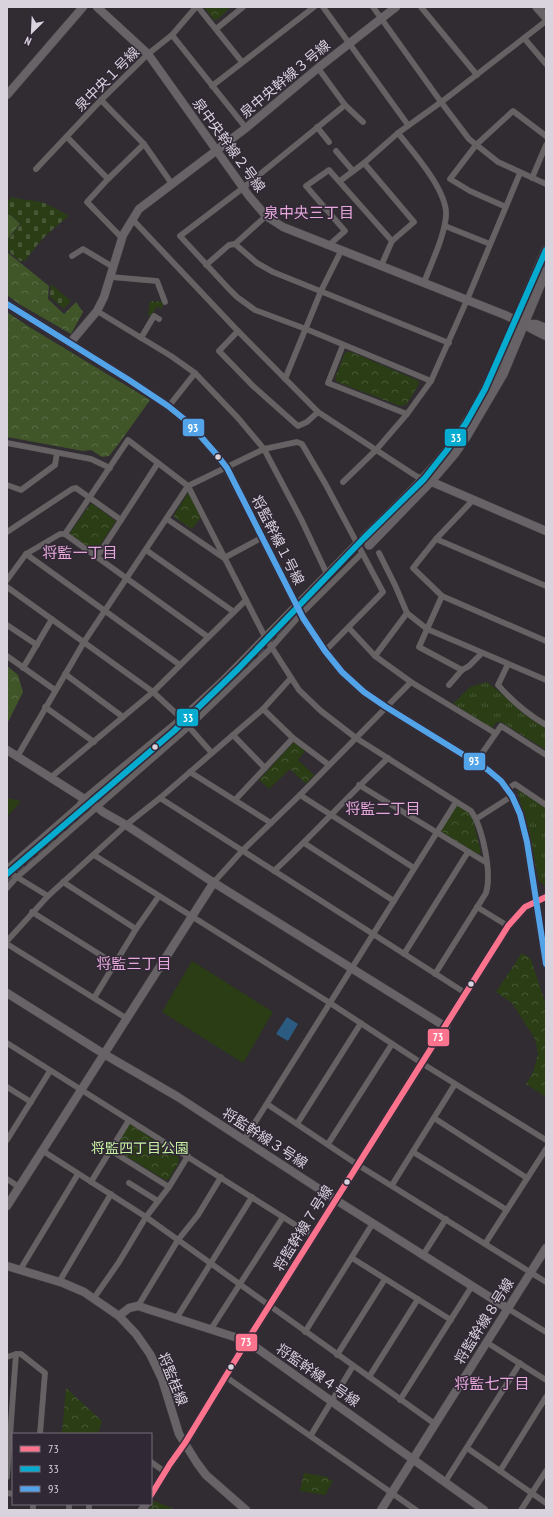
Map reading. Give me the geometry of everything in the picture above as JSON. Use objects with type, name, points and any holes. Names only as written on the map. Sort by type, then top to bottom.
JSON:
[{"type":"main road","points":[[537,7],[546,16]]},
{"type":"main road","points":[[520,322],[546,250]]},
{"type":"main road","points":[[363,542],[427,480],[466,423],[546,271]]},
{"type":"street","points":[[7,95],[83,7]]},
{"type":"street","name":"泉中央幹線２号線","points":[[97,7],[148,54],[243,188],[266,216],[283,227],[520,322]]},
{"type":"street","points":[[197,7],[242,62]]},
{"type":"street","name":"泉中央１号線","points":[[36,169],[101,100],[148,54],[172,35],[197,7]]},
{"type":"street","points":[[216,29],[244,7]]},
{"type":"street","points":[[212,86],[314,7]]},
{"type":"street","points":[[323,7],[408,125]]},
{"type":"street","points":[[372,7],[461,129],[476,145],[498,162],[546,184]]},
{"type":"street","name":"泉中央幹線３号線","points":[[70,343],[97,311],[111,277],[122,238],[139,209],[217,151],[349,43],[396,7]]},
{"type":"street","points":[[421,7],[477,75]]},
{"type":"street","points":[[340,181],[364,163],[408,125],[477,75],[546,21]]},
{"type":"street","points":[[172,35],[246,128]]},
{"type":"street","points":[[524,38],[546,64]]},
{"type":"street","points":[[318,68],[345,105],[363,122]]},
{"type":"street","points":[[101,100],[144,144],[172,184]]},
{"type":"street","points":[[345,105],[243,188],[180,236],[237,297],[256,310],[431,381]]},
{"type":"street","points":[[506,207],[470,192],[450,179],[476,145],[513,111],[546,136]]},
{"type":"street","points":[[318,127],[329,142]]},
{"type":"street","points":[[398,133],[433,179],[445,206],[445,226],[424,283]]},
{"type":"street","points":[[67,137],[108,179]]},
{"type":"street","points":[[122,238],[87,202],[144,144]]},
{"type":"street","points":[[532,178],[546,145]]},
{"type":"street","points":[[336,151],[353,171]]},
{"type":"street","points":[[364,163],[414,222],[392,241],[381,266]]},
{"type":"street","points":[[329,245],[344,231],[306,186],[329,170],[392,241]]},
{"type":"street","points":[[343,482],[376,450],[407,414],[431,381],[467,300],[520,173]]},
{"type":"street","points":[[206,265],[229,245],[235,244],[266,216]]},
{"type":"street","points":[[133,220],[238,331],[318,412],[416,476],[546,530]]},
{"type":"street","points":[[445,226],[490,244]]},
{"type":"street","points":[[235,244],[257,263],[273,272],[449,342]]},
{"type":"street","points":[[72,256],[83,249],[113,266]]},
{"type":"street","points":[[285,379],[321,291],[341,251]]},
{"type":"street","points":[[111,277],[157,281],[165,302]]},
{"type":"street","name":"将監幹線１号線","points":[[7,304],[170,406],[189,423],[217,455],[227,469],[301,614],[325,651],[342,672],[364,692],[476,762],[501,781],[510,793],[520,814],[527,842],[538,921],[546,964]]},
{"type":"street","points":[[97,311],[195,373],[214,392],[264,449],[301,519],[326,572]]},
{"type":"street","points":[[141,338],[154,316],[159,319]]},
{"type":"street","points":[[520,322],[536,324],[546,328]]},
{"type":"street","points":[[520,322],[546,336]]},
{"type":"street","points":[[238,331],[219,350],[240,374],[298,426],[307,422],[318,412]]},
{"type":"street","points":[[343,345],[328,383],[407,414]]},
{"type":"street","points":[[170,406],[195,373]]},
{"type":"street","points":[[65,534],[128,440],[188,486],[265,637],[299,690],[321,711],[356,738],[471,811],[480,828],[487,863],[488,885],[486,892],[435,974]]},
{"type":"street","points":[[17,757],[84,642],[188,486],[227,469],[264,449],[297,442],[302,444],[326,486],[363,542],[362,554],[383,592],[325,651]]},
{"type":"street","points":[[7,443],[91,459],[110,468]]},
{"type":"street","points":[[7,485],[21,490],[55,465],[57,453]]},
{"type":"street","points":[[97,557],[158,463]]},
{"type":"street","points":[[7,532],[72,489],[76,488],[121,520]]},
{"type":"street","points":[[474,499],[436,539],[412,568],[442,596],[546,641]]},
{"type":"street","points":[[167,519],[224,558]]},
{"type":"street","points":[[7,580],[26,554],[60,534],[65,534],[208,637]]},
{"type":"street","points":[[224,558],[263,537]]},
{"type":"street","points":[[436,539],[546,586]]},
{"type":"street","points":[[48,896],[16,878],[7,870],[84,800],[181,718],[265,637],[326,572],[363,542]]},
{"type":"street","points":[[146,550],[234,612]]},
{"type":"street","points":[[26,554],[180,664]]},
{"type":"street","points":[[7,888],[16,878],[189,727],[271,648],[301,614],[362,554]]},
{"type":"street","points":[[379,554],[396,585],[407,613],[427,629],[546,680]]},
{"type":"street","points":[[7,587],[153,692],[181,718],[211,752]]},
{"type":"street","points":[[442,596],[419,647],[462,670]]},
{"type":"street","points":[[50,778],[153,692],[246,600]]},
{"type":"street","points":[[375,656],[407,613]]},
{"type":"street","points":[[23,668],[52,619]]},
{"type":"street","points":[[7,625],[37,645]]},
{"type":"street","points":[[349,628],[375,656],[411,682],[495,733]]},
{"type":"street","points":[[449,684],[462,670],[469,666],[482,653]]},
{"type":"street","points":[[7,656],[55,690]]},
{"type":"street","points":[[508,664],[498,686],[525,712],[546,725]]},
{"type":"street","points":[[65,674],[123,717]]},
{"type":"street","points":[[126,1018],[7,943],[32,912],[63,882],[126,825],[160,798],[211,752],[263,709],[291,678]]},
{"type":"street","points":[[7,1206],[214,882],[242,851],[300,795],[411,682]]},
{"type":"street","points":[[45,707],[94,742]]},
{"type":"street","points":[[263,709],[293,738],[329,765]]},
{"type":"street","points":[[476,762],[501,726],[546,755]]},
{"type":"street","points":[[232,734],[265,768]]},
{"type":"street","points":[[234,800],[293,738]]},
{"type":"street","points":[[7,750],[97,807],[102,812],[126,825],[214,882],[446,1027]]},
{"type":"street","points":[[274,871],[304,843],[359,785],[388,758]]},
{"type":"street","points":[[190,772],[271,823]]},
{"type":"street","points":[[476,819],[510,793],[515,784],[546,805]]},
{"type":"street","points":[[359,785],[487,863]]},
{"type":"street","points":[[300,795],[414,868]]},
{"type":"street","points":[[160,798],[467,994]]},
{"type":"street","points":[[244,1140],[456,802]]},
{"type":"street","points":[[304,843],[394,901]]},
{"type":"street","points":[[404,954],[468,852]]},
{"type":"street","points":[[94,855],[330,1003],[422,1064],[546,1140]]},
{"type":"street","points":[[63,882],[136,929]]},
{"type":"street","points":[[94,998],[136,929],[159,896]]},
{"type":"street","name":"将監幹線７号線","points":[[152,1494],[247,1341],[270,1307],[467,994],[508,926],[525,907],[546,897]]},
{"type":"street","points":[[477,907],[508,926]]},
{"type":"street","points":[[32,912],[115,964]]},
{"type":"street","name":"将監幹線３号線","points":[[7,993],[104,1054],[178,1097],[336,1200],[508,1308]]},
{"type":"street","points":[[297,1124],[361,1023]]},
{"type":"street","points":[[7,1043],[314,1236]]},
{"type":"street","points":[[328,1144],[392,1044]]},
{"type":"street","points":[[7,1140],[9,1132],[31,1102],[50,1071]]},
{"type":"street","points":[[392,1185],[455,1084]]},
{"type":"street","points":[[7,1088],[31,1102]]},
{"type":"street","points":[[267,1104],[358,1165],[546,1282]]},
{"type":"street","points":[[434,1118],[527,1178]]},
{"type":"street","points":[[91,1182],[129,1120]]},
{"type":"street","points":[[485,1244],[546,1149]]},
{"type":"street","points":[[110,1150],[169,1187]]},
{"type":"street","points":[[43,1151],[111,1194],[178,1240],[435,1424]]},
{"type":"street","points":[[413,1152],[507,1210]]},
{"type":"street","points":[[94,1298],[119,1262],[146,1218],[169,1187],[188,1156]]},
{"type":"street","points":[[20,1270],[78,1174]]},
{"type":"street","points":[[119,1316],[129,1308],[138,1306],[178,1240],[198,1215],[221,1177]]},
{"type":"street","points":[[7,1179],[19,1187]]},
{"type":"street","points":[[129,1183],[158,1201]]},
{"type":"street","points":[[59,1282],[111,1194]]},
{"type":"street","points":[[176,1319],[252,1198]]},
{"type":"street","points":[[211,1329],[282,1217]]},
{"type":"street","points":[[423,1255],[446,1219]]},
{"type":"street","points":[[305,1332],[373,1223]]},
{"type":"street","name":"将監幹線８号線","points":[[381,1510],[546,1248]]},
{"type":"street","points":[[352,1258],[451,1320]]},
{"type":"street","name":"将監桂線","points":[[7,1266],[59,1282],[84,1292],[119,1316],[136,1334],[150,1354],[162,1379],[179,1434],[197,1463],[206,1476],[246,1510]]},
{"type":"street","points":[[337,1355],[385,1279]]},
{"type":"street","points":[[400,1400],[472,1286]]},
{"type":"street","points":[[369,1377],[418,1300]]},
{"type":"street","name":"将監幹線４号線","points":[[138,1306],[247,1341],[484,1510]]},
{"type":"street","points":[[508,1308],[546,1332]]},
{"type":"street","points":[[486,1342],[546,1380]]},
{"type":"street","points":[[7,1477],[9,1420],[16,1354]]},
{"type":"street","points":[[7,1357],[21,1354],[45,1373],[40,1433]]},
{"type":"street","points":[[445,1482],[520,1363]]},
{"type":"street","points":[[311,1435],[353,1366]]},
{"type":"street","points":[[226,1377],[311,1435],[416,1510]]},
{"type":"street","points":[[500,1471],[546,1397]]},
{"type":"street","points":[[467,1448],[546,1503]]},
{"type":"street","points":[[152,1463],[165,1472]]},
{"type":"street","points":[[521,1510],[546,1471]]},
{"type":"green space","points":[[204,7],[231,7],[218,19],[214,20]]},
{"type":"green space","points":[[11,197],[44,203],[69,216],[44,237],[25,261],[20,261],[7,250],[7,241],[21,224],[7,213],[7,203]]},
{"type":"green space","points":[[7,214],[12,216],[20,224],[7,240]]},
{"type":"green space","points":[[7,252],[49,286],[48,299],[64,314],[76,302],[83,312],[71,334],[19,304],[7,295]]},
{"type":"green space","points":[[51,284],[71,301],[64,309],[50,297]]},
{"type":"green space","points":[[150,301],[162,302],[163,306],[161,309],[157,307],[150,316],[148,315]]},
{"type":"green space","points":[[7,312],[150,400],[109,456],[102,457],[91,450],[83,451],[7,437]]},
{"type":"green space","points":[[349,351],[419,381],[419,384],[407,404],[400,406],[337,382],[335,378],[345,353]]},
{"type":"green space","points":[[188,493],[202,516],[192,529],[174,517]]},
{"type":"green space","points":[[91,503],[116,521],[96,551],[71,536],[70,533]]},
{"type":"green space","points":[[7,666],[18,675],[23,692],[7,724]]},
{"type":"green space","points":[[487,682],[524,714],[546,729],[546,750],[501,722],[496,723],[492,728],[453,704],[470,687]]},
{"type":"green space","points":[[293,743],[296,743],[305,751],[298,760],[314,775],[306,784],[290,769],[269,789],[259,780]]},
{"type":"green space","points":[[517,789],[546,808],[546,887],[539,881]]},
{"type":"green space","points":[[7,798],[21,801],[7,817]]},
{"type":"green space","points":[[459,805],[469,811],[472,816],[481,852],[480,854],[477,854],[440,831],[455,806]]},
{"type":"green space","points":[[522,953],[531,959],[546,1005],[546,1097],[526,1084],[533,1072],[538,1054],[535,1039],[512,1003],[496,992]]},
{"type":"green space","points":[[192,961],[273,1012],[243,1063],[162,1012]]},
{"type":"green space","name":"将監四丁目公園","points":[[130,1124],[178,1155],[179,1162],[169,1179],[165,1180],[115,1149],[114,1146]]},
{"type":"green space","points":[[66,1388],[102,1421],[98,1433],[62,1433]]},
{"type":"green space","points":[[304,1473],[328,1477],[328,1479],[333,1481],[325,1495],[300,1491]]},
{"type":"green space","points":[[154,1501],[174,1509],[149,1510]]},
{"type":"water","points":[[287,1017],[298,1024],[288,1041],[276,1034]]},
{"type":"tunnel","points":[[277,629],[326,577]]},
{"type":"tunnel","points":[[7,881],[177,734],[288,626]]},
{"type":"transit line","name":"33","points":[[7,874],[174,731],[238,669],[364,538],[424,479],[466,423],[485,389],[546,250]]},
{"type":"transit line","name":"93","points":[[7,304],[129,380],[168,406],[189,423],[227,468],[303,618],[325,651],[342,672],[364,692],[488,770],[501,781],[512,796],[520,814],[527,842],[546,964]]},
{"type":"transit line","name":"73","points":[[152,1493],[508,926],[525,907],[546,897]]},
{"type":"district","name":"泉中央三丁目","points":[[309,212]]},
{"type":"district","name":"将監一丁目","points":[[80,552]]},
{"type":"district","name":"将監二丁目","points":[[383,808]]},
{"type":"district","name":"将監三丁目","points":[[134,963]]},
{"type":"district","name":"将監七丁目","points":[[492,1383]]}]
